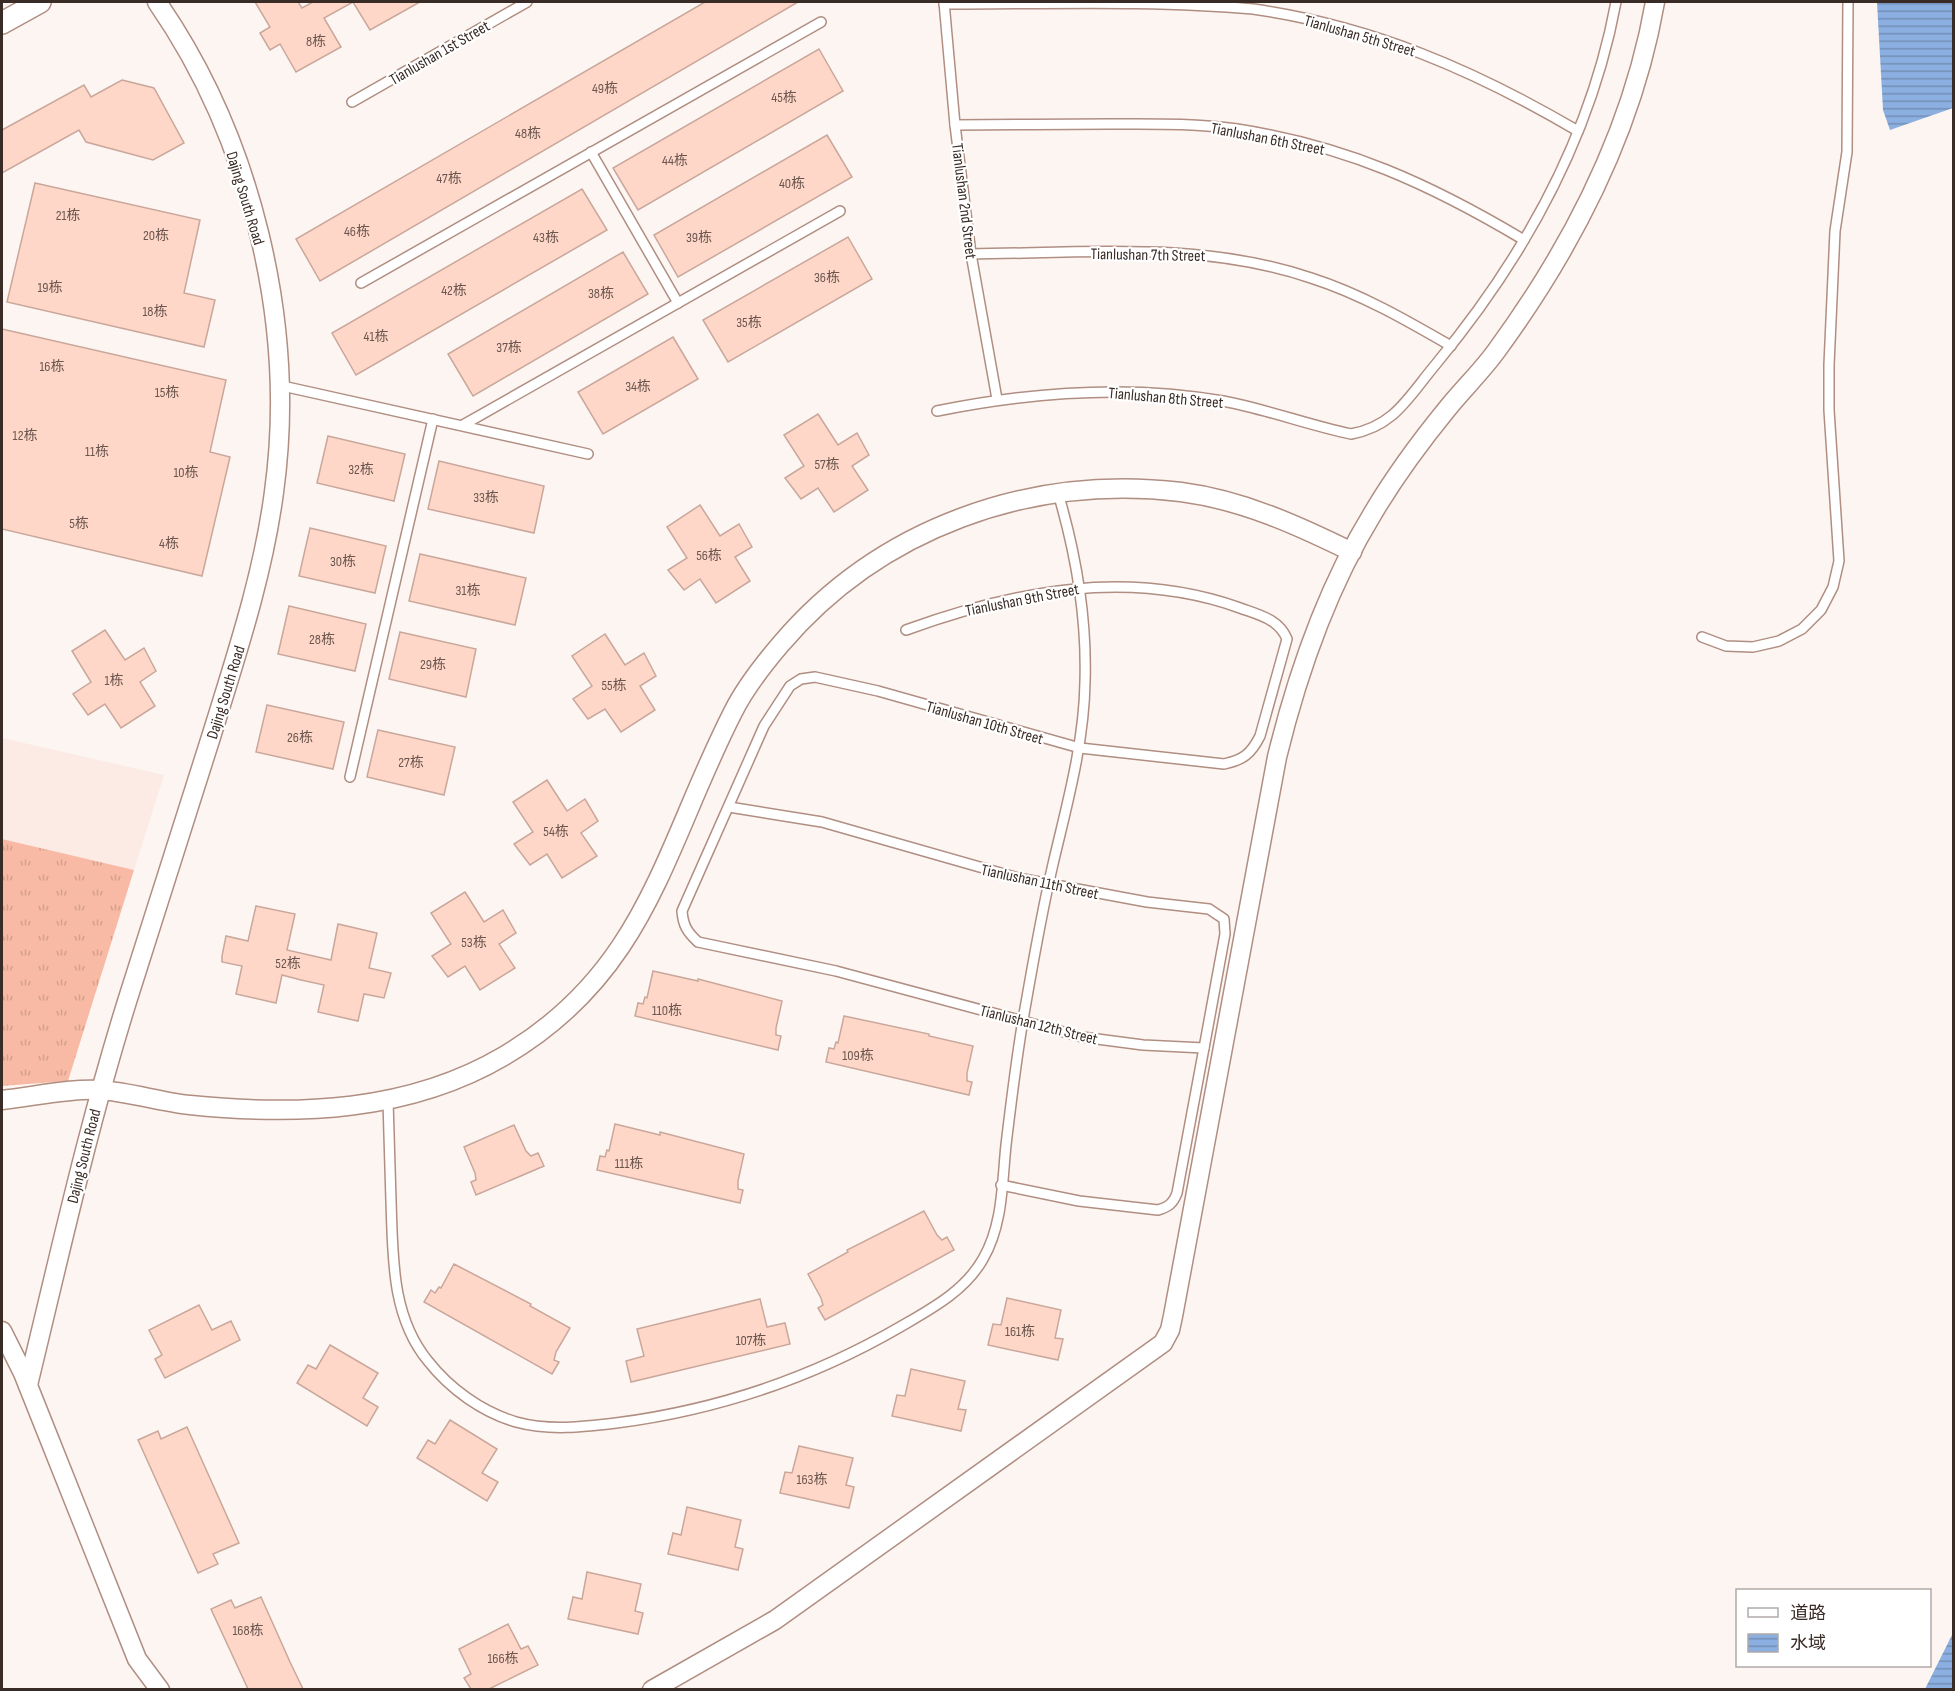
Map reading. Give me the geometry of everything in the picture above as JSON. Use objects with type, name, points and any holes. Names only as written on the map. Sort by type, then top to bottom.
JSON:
[{"type":"street","points":[[2,23],[40,2]]},
{"type":"street","name":"Dajing South Road","points":[[28,1385],[99,1090],[261,569],[275,489],[278,385],[275,327],[262,246],[240,168],[209,92],[157,2]]},
{"type":"street","points":[[652,1689],[775,1620],[1163,1343],[1170,1330],[1173,1316],[1277,757],[1308,652],[1352,552],[1396,477],[1447,408],[1495,352],[1538,293],[1575,230],[1607,163],[1632,94],[1655,2]]},
{"type":"street","points":[[2,1100],[99,1090],[189,1105],[246,1109],[325,1108],[388,1101],[448,1083],[505,1056],[556,1019],[600,975],[637,924],[652,896],[734,710],[763,665],[797,625],[836,589],[879,558],[925,532],[974,512],[1026,497],[1058,492],[1131,488],[1184,492],[1236,504],[1287,521],[1352,552]]},
{"type":"street","points":[[2,1331],[28,1385],[137,1659],[160,1689]]},
{"type":"lane","name":"Tianlushan 1st Street","points":[[352,102],[527,2]]},
{"type":"lane","points":[[1451,346],[1506,272],[1541,212],[1578,131],[1595,82],[1614,2]]},
{"type":"lane","points":[[1702,637],[1726,646],[1753,647],[1779,641],[1802,629],[1821,610],[1833,587],[1839,561],[1829,410],[1829,366],[1835,231],[1847,152],[1848,2]]},
{"type":"lane","name":"Tianlushan 5th Street","points":[[944,3],[1181,3],[1252,9],[1320,22],[1388,40],[1453,64],[1515,95],[1578,131]]},
{"type":"lane","name":"Tianlushan 2nd Street","points":[[944,3],[955,125],[971,254],[997,399]]},
{"type":"lane","points":[[362,283],[821,22]]},
{"type":"lane","name":"Tianlushan 6th Street","points":[[955,125],[1176,124],[1235,129],[1294,140],[1350,155],[1405,176],[1458,201],[1524,240]]},
{"type":"lane","points":[[591,152],[678,303]]},
{"type":"lane","points":[[463,425],[840,211]]},
{"type":"lane","name":"Tianlushan 7th Street","points":[[971,254],[1171,252],[1253,263],[1311,278],[1355,294],[1398,315],[1451,346]]},
{"type":"lane","name":"Tianlushan 8th Street","points":[[937,411],[997,399],[1053,393],[1109,391],[1166,394],[1243,406],[1351,434],[1372,430],[1390,419],[1451,346]]},
{"type":"lane","points":[[278,385],[588,454]]},
{"type":"lane","points":[[350,777],[433,419]]},
{"type":"lane","points":[[388,1101],[396,1292],[407,1328],[426,1359],[451,1386],[481,1407],[515,1422],[552,1428],[660,1417],[730,1401],[798,1378],[864,1348],[958,1290],[983,1259],[998,1224],[1001,1185],[1023,1023],[1049,884],[1080,748],[1085,651],[1080,587],[1058,492]]},
{"type":"lane","name":"Tianlushan 9th Street","points":[[906,630],[1009,598],[1080,587],[1141,587],[1182,593],[1232,605],[1276,622],[1283,629],[1287,639],[1273,693]]},
{"type":"lane","name":"Tianlushan 10th Street","points":[[729,807],[764,726],[790,686],[801,679],[815,677],[878,691],[1080,748],[1224,764],[1240,761],[1253,751],[1273,693]]},
{"type":"lane","name":"Tianlushan 11th Street","points":[[729,807],[822,822],[987,871],[1147,902],[1209,909],[1224,919],[1225,934],[1204,1048]]},
{"type":"lane","name":"Tianlushan 12th Street","points":[[729,807],[682,911],[683,923],[689,934],[698,942],[888,984],[1023,1023],[1082,1037],[1204,1048]]},
{"type":"lane","points":[[1001,1185],[1079,1201],[1158,1210],[1167,1208],[1174,1202],[1177,1193],[1204,1048]]},
{"type":"shaded area","points":[[2,738],[164,775],[134,870],[2,839]]},
{"type":"green space","points":[[2,839],[134,870],[68,1081],[2,1086]]},
{"type":"water","points":[[1877,2],[1953,2],[1953,108],[1890,130],[1883,110]]},
{"type":"water","points":[[1953,1633],[1953,1689],[1925,1689]]},
{"type":"building","points":[[255,2],[298,2],[302,8],[313,2],[353,2],[324,18],[341,47],[296,72],[280,44],[270,50],[260,33],[270,27]]},
{"type":"building","points":[[353,2],[420,2],[370,30]]},
{"type":"building","points":[[705,2],[798,2],[320,281],[296,239]]},
{"type":"building","points":[[819,49],[843,91],[638,210],[613,168]]},
{"type":"building","points":[[122,80],[154,88],[184,143],[153,160],[86,142],[79,130],[2,173],[2,130],[84,85],[91,97]]},
{"type":"building","points":[[827,135],[852,177],[678,277],[654,235]]},
{"type":"building","points":[[35,183],[200,220],[184,293],[215,300],[204,347],[7,302]]},
{"type":"building","points":[[582,189],[607,230],[356,375],[332,333]]},
{"type":"building","points":[[848,237],[872,279],[728,362],[703,320]]},
{"type":"building","points":[[623,252],[648,294],[473,396],[448,354]]},
{"type":"building","points":[[2,329],[226,380],[210,452],[230,457],[202,576],[2,529]]},
{"type":"building","points":[[673,337],[698,379],[603,434],[578,392]]},
{"type":"building","points":[[818,414],[838,445],[857,433],[869,455],[852,466],[868,490],[834,512],[818,488],[801,499],[785,478],[804,466],[784,435]]},
{"type":"building","points":[[328,436],[405,454],[394,501],[317,483]]},
{"type":"building","points":[[439,461],[544,486],[534,533],[428,509]]},
{"type":"building","points":[[700,505],[720,536],[739,524],[752,547],[735,557],[750,581],[716,603],[700,579],[684,590],[668,570],[687,558],[667,527]]},
{"type":"building","points":[[310,528],[386,546],[375,593],[299,576]]},
{"type":"building","points":[[420,554],[526,578],[515,625],[409,601]]},
{"type":"building","points":[[289,606],[366,624],[355,671],[278,654]]},
{"type":"building","points":[[105,630],[125,660],[144,648],[156,671],[140,682],[155,706],[121,728],[105,704],[88,715],[73,694],[91,682],[72,651]]},
{"type":"building","points":[[400,632],[476,649],[466,697],[389,679]]},
{"type":"building","points":[[605,634],[625,665],[644,653],[656,676],[640,686],[655,710],[621,732],[605,709],[588,719],[573,699],[592,686],[572,656]]},
{"type":"building","points":[[267,705],[344,722],[333,769],[256,752]]},
{"type":"building","points":[[378,730],[455,747],[444,795],[367,777]]},
{"type":"building","points":[[547,780],[567,811],[585,799],[598,821],[581,833],[597,856],[562,878],[547,854],[530,865],[514,844],[533,832],[513,802]]},
{"type":"building","points":[[465,892],[484,922],[503,910],[516,933],[499,944],[515,968],[480,990],[465,966],[448,977],[432,956],[451,944],[431,913]]},
{"type":"building","points":[[256,906],[295,914],[287,950],[331,960],[338,924],[377,933],[369,968],[391,973],[384,998],[364,994],[358,1021],[318,1012],[324,985],[282,975],[276,1003],[236,994],[242,966],[222,962],[226,936],[248,941]]},
{"type":"building","points":[[653,971],[698,981],[698,979],[782,1001],[776,1028],[776,1035],[781,1036],[778,1050],[635,1016],[638,1003],[643,1004],[645,997],[647,998]]},
{"type":"building","points":[[844,1016],[973,1046],[967,1073],[967,1081],[972,1082],[969,1095],[826,1062],[829,1048],[834,1049],[836,1042],[838,1043]]},
{"type":"building","points":[[615,1124],[660,1135],[660,1132],[744,1154],[738,1181],[738,1189],[743,1190],[740,1203],[597,1170],[600,1156],[605,1157],[607,1150],[609,1151]]},
{"type":"building","points":[[514,1125],[526,1151],[531,1156],[538,1153],[544,1166],[476,1195],[471,1182],[476,1180],[475,1173],[464,1147]]},
{"type":"building","points":[[924,1211],[937,1235],[942,1240],[947,1237],[954,1250],[825,1320],[818,1308],[823,1305],[821,1298],[808,1274],[848,1252],[847,1250]]},
{"type":"building","points":[[454,1264],[531,1304],[530,1306],[570,1328],[556,1352],[554,1360],[559,1362],[552,1374],[424,1302],[431,1290],[435,1293],[439,1287],[441,1288]]},
{"type":"building","points":[[1007,1298],[1061,1310],[1055,1338],[1063,1339],[1058,1360],[988,1345],[993,1324],[1001,1325]]},
{"type":"building","points":[[760,1299],[767,1327],[785,1323],[790,1344],[631,1382],[626,1361],[644,1356],[637,1329]]},
{"type":"building","points":[[199,1305],[212,1330],[231,1321],[240,1340],[165,1378],[155,1359],[162,1355],[149,1330]]},
{"type":"building","points":[[330,1345],[378,1373],[363,1398],[378,1407],[367,1426],[297,1383],[308,1365],[316,1369]]},
{"type":"building","points":[[911,1369],[965,1381],[958,1409],[966,1410],[961,1431],[892,1416],[897,1395],[905,1396]]},
{"type":"building","points":[[450,1420],[497,1449],[482,1473],[498,1482],[487,1501],[417,1458],[428,1440],[435,1444]]},
{"type":"building","points":[[187,1427],[239,1543],[213,1554],[218,1564],[198,1573],[138,1440],[158,1431],[161,1439]]},
{"type":"building","points":[[799,1446],[853,1458],[846,1485],[854,1487],[849,1508],[780,1493],[785,1472],[792,1473]]},
{"type":"building","points":[[687,1507],[741,1520],[735,1547],[743,1549],[738,1570],[668,1554],[673,1533],[681,1535]]},
{"type":"building","points":[[587,1572],[641,1584],[635,1611],[643,1613],[638,1634],[568,1619],[573,1597],[582,1599]]},
{"type":"building","points":[[261,1597],[303,1689],[248,1689],[211,1609],[231,1600],[235,1608]]},
{"type":"building","points":[[508,1624],[521,1649],[528,1646],[538,1665],[489,1689],[471,1689],[464,1678],[471,1674],[459,1649]]}]
